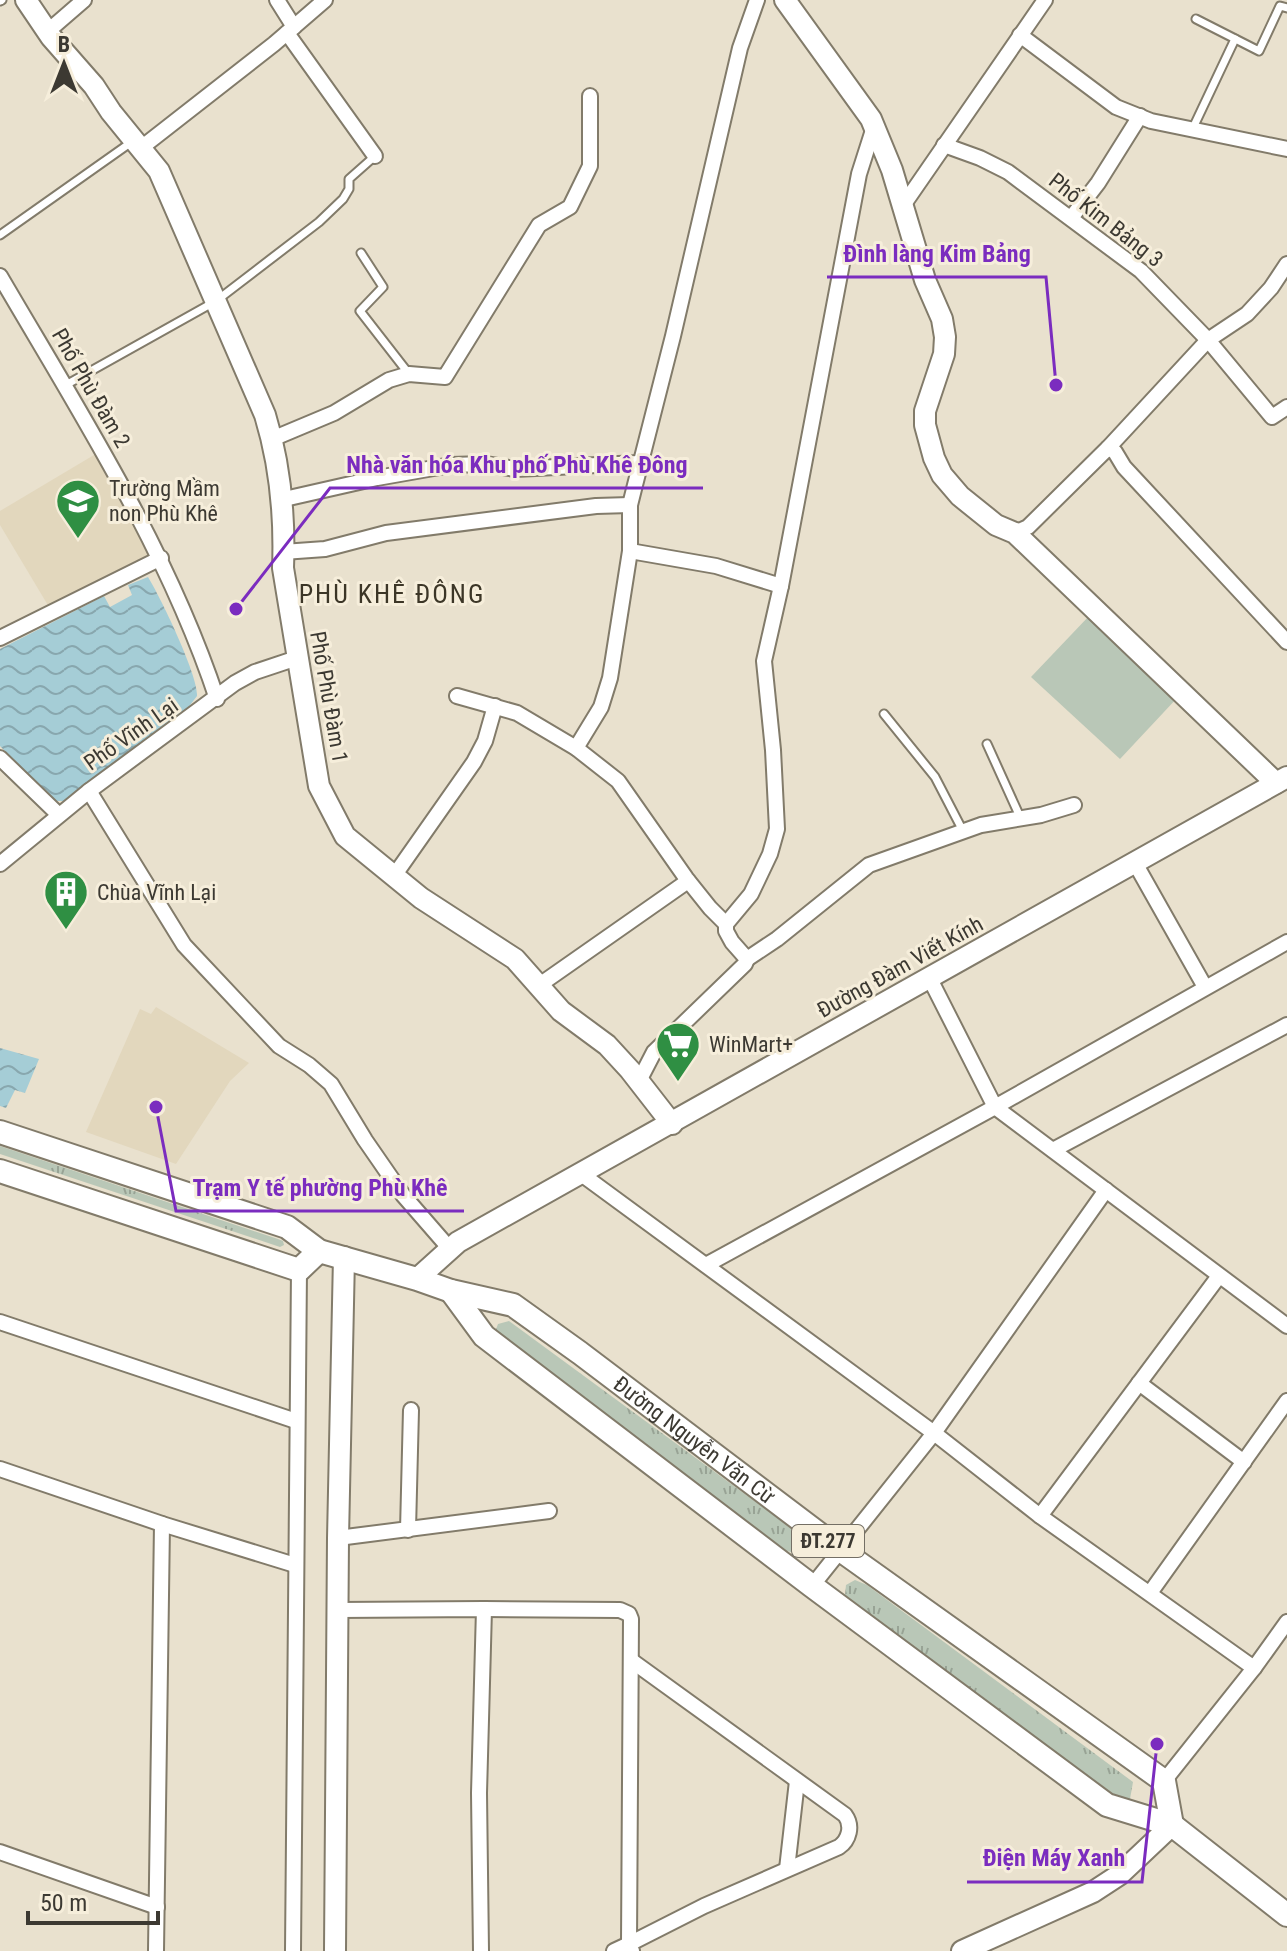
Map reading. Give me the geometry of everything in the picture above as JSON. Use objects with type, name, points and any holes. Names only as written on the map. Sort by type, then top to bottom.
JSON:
[{"type":"main road","name":"Đường Nguyễn Văn Cừ","points":[[0,1132],[287,1227],[319,1251],[451,1291],[513,1305],[839,1549],[1164,1781]]},
{"type":"main road","points":[[0,1171],[299,1270],[319,1251]]},
{"type":"main road","name":"Đường Nguyễn Văn Cừ","points":[[451,1291],[484,1336],[812,1586],[1107,1805],[1172,1825],[1287,1915]]},
{"type":"main road","points":[[1164,1781],[1172,1825]]},
{"type":"street","name":"Phố Phù Đàm 1","points":[[26,0],[47,32],[94,86],[159,171],[265,415],[272,439],[280,500],[283,568],[319,786],[345,836],[421,898],[515,959],[561,1011],[607,1045],[672,1124]]},
{"type":"street","points":[[47,32],[84,0]]},
{"type":"street","points":[[277,0],[290,30],[375,156]]},
{"type":"street","points":[[138,144],[290,30],[325,0]]},
{"type":"street","points":[[576,748],[601,707],[610,678],[630,551],[630,505],[639,463],[673,336],[740,48],[757,0]]},
{"type":"street","points":[[785,0],[871,119],[892,170],[944,331],[944,354],[925,411],[925,425],[942,475],[960,496],[996,525],[1015,533],[1282,780]]},
{"type":"street","points":[[902,207],[1045,0]]},
{"type":"street","points":[[1020,35],[1116,107],[1192,130],[1287,149]]},
{"type":"street","points":[[272,439],[334,413],[389,380],[409,374],[445,377],[539,225],[570,207],[590,166],[590,96]]},
{"type":"street","points":[[1071,218],[1098,183],[1140,116]]},
{"type":"street","points":[[747,959],[732,942],[726,924],[751,894],[770,854],[777,829],[764,661],[859,174],[874,127]]},
{"type":"street","name":"Phố Kim Bảng 3","points":[[944,145],[1008,172],[1141,271],[1208,340],[1272,417],[1287,407]]},
{"type":"street","points":[[1015,533],[1028,527],[1108,448],[1208,340],[1247,314],[1271,288],[1287,264]]},
{"type":"street","name":"Phố Phù Đàm 2","points":[[0,276],[161,558],[217,699]]},
{"type":"street","points":[[1108,448],[1115,452],[1124,467],[1287,642]]},
{"type":"street","points":[[280,500],[451,465],[485,464],[515,469],[639,463]]},
{"type":"street","points":[[283,552],[325,549],[386,533],[596,506],[630,505]]},
{"type":"street","points":[[630,551],[716,566],[781,586]]},
{"type":"street","points":[[0,638],[161,558]]},
{"type":"street","name":"Phố Vĩnh Lại","points":[[0,864],[89,791],[235,683],[255,672],[297,658]]},
{"type":"street","points":[[457,696],[517,713],[576,748],[618,781],[688,881],[726,924]]},
{"type":"street","points":[[394,876],[474,762],[485,741],[495,706]]},
{"type":"street","points":[[0,758],[59,815]]},
{"type":"street","name":"Đường Đàm Viết Kính","points":[[417,1279],[450,1249],[580,1173],[1282,780]]},
{"type":"street","points":[[89,791],[184,945],[279,1046],[331,1084],[403,1195],[450,1249]]},
{"type":"street","points":[[639,1081],[654,1052],[747,959],[777,939],[869,865],[981,825],[1021,819],[1074,805]]},
{"type":"street","points":[[1135,863],[1205,987]]},
{"type":"street","points":[[538,986],[688,881]]},
{"type":"street","points":[[706,1265],[1287,942]]},
{"type":"street","points":[[929,977],[995,1107],[1287,1326]]},
{"type":"street","points":[[1053,1150],[1287,1025]]},
{"type":"street","points":[[580,1173],[934,1433],[1040,1516],[1254,1668]]},
{"type":"street","points":[[812,1586],[934,1433],[1106,1190]]},
{"type":"street","points":[[335,1951],[344,1257]]},
{"type":"street","points":[[293,1951],[299,1270]]},
{"type":"street","points":[[1040,1516],[1219,1276]]},
{"type":"street","points":[[0,1322],[296,1421]]},
{"type":"street","points":[[1139,1383],[1244,1462]]},
{"type":"street","points":[[1150,1593],[1287,1401]]},
{"type":"street","points":[[408,1530],[411,1410]]},
{"type":"street","points":[[0,1469],[295,1565]]},
{"type":"street","points":[[338,1538],[549,1511]]},
{"type":"street","points":[[156,1951],[162,1524]]},
{"type":"street","points":[[481,1951],[479,1793],[484,1609]]},
{"type":"street","points":[[338,1610],[625,1611],[631,1619],[632,1661],[630,1948]]},
{"type":"street","points":[[1164,1781],[1287,1622]]},
{"type":"street","points":[[614,1951],[630,1948],[787,1869],[839,1847],[849,1828],[845,1815],[632,1661]]},
{"type":"street","points":[[787,1869],[797,1781]]},
{"type":"street","points":[[962,1951],[1093,1892],[1119,1875],[1172,1825]]},
{"type":"street","points":[[0,1852],[157,1907]]},
{"type":"lane","points":[[1196,19],[1259,51],[1280,6],[1287,8]]},
{"type":"lane","points":[[1192,130],[1235,39]]},
{"type":"lane","points":[[0,235],[138,144]]},
{"type":"lane","points":[[64,386],[216,301],[319,222],[343,199],[349,189],[349,179],[375,156]]},
{"type":"lane","points":[[361,253],[383,287],[360,311],[409,374]]},
{"type":"lane","points":[[884,714],[935,777],[963,831]]},
{"type":"lane","points":[[987,744],[1021,819]]},
{"type":"shaded area","name":"Trường Mầm non Phù Khê","points":[[99,452],[155,556],[49,607],[0,525],[0,511]]},
{"type":"shaded area","points":[[156,1007],[249,1063],[230,1081],[176,1164],[86,1132],[140,1009],[151,1014]]},
{"type":"green space","points":[[1090,615],[1178,697],[1120,759],[1031,677]]},
{"type":"green space","points":[[0,1146],[278,1239],[284,1245],[280,1247],[0,1154]]},
{"type":"green space","points":[[509,1321],[798,1533],[802,1539],[799,1550],[795,1553],[783,1550],[504,1346],[495,1332],[498,1324]]},
{"type":"green space","points":[[855,1580],[867,1585],[1133,1782],[1130,1799],[1119,1798],[865,1613],[845,1595],[846,1585]]},
{"type":"water","points":[[148,577],[186,655],[197,696],[184,713],[64,801],[54,801],[0,746],[0,649],[104,596],[110,607],[132,595],[128,585]]},
{"type":"water","points":[[0,1048],[39,1059],[25,1093],[15,1090],[6,1108],[0,1106]]},
{"type":"place","name":"Đình làng Kim Bảng","points":[[1056,385]]},
{"type":"place","name":"Trường Mầm non Phù Khê","points":[[78,540]]},
{"type":"place","name":"Nhà văn hóa Khu phố Phù Khê Đông","points":[[236,609]]},
{"type":"place","name":"Chùa Vĩnh Lại","points":[[66,931]]},
{"type":"place","name":"WinMart+","points":[[678,1083]]},
{"type":"place","name":"Trạm Y tế phường Phù Khê","points":[[156,1107]]},
{"type":"place","name":"Điện Máy Xanh","points":[[1157,1744]]},
{"type":"district","name":"PHÙ KHÊ ĐÔNG","points":[[392,594]]}]
